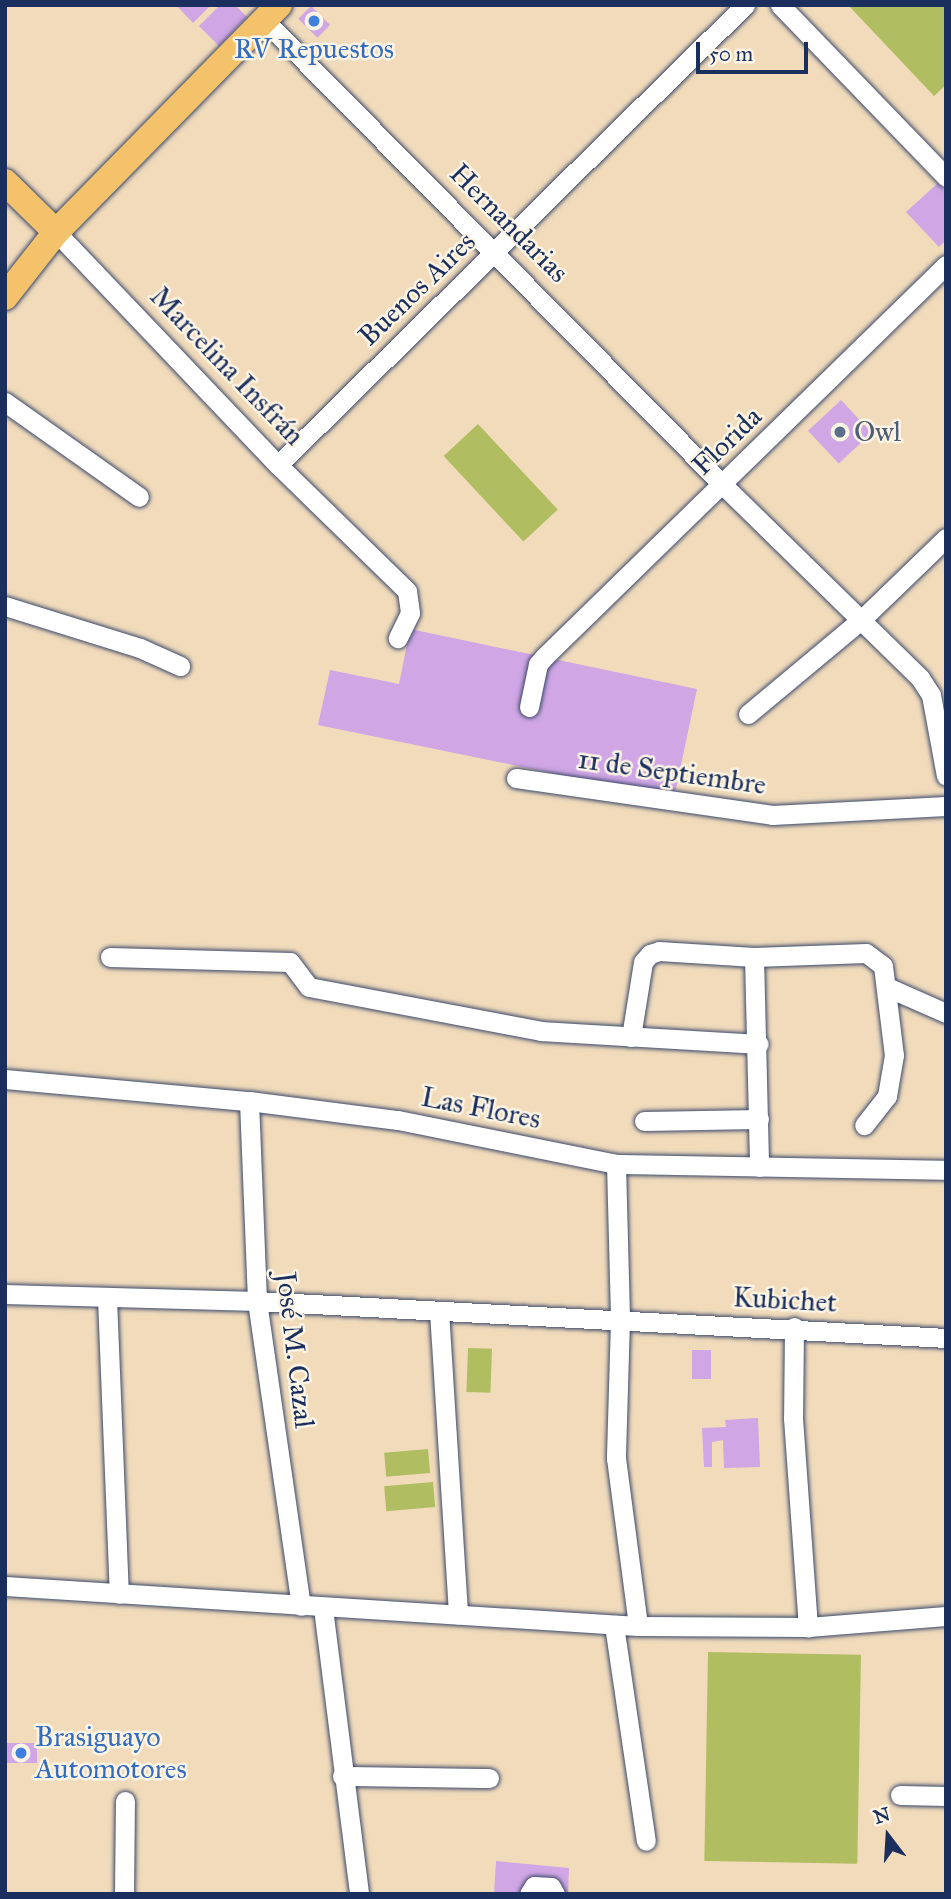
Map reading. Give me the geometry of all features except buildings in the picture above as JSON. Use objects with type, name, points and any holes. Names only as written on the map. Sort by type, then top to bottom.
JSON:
[{"type":"main road","points":[[5,298],[56,232],[264,10]]},
{"type":"main road","name":"Marcelina Insfrán","points":[[5,182],[56,232]]},
{"type":"street","name":"Buenos Aires","points":[[278,465],[745,5]]},
{"type":"street","points":[[780,5],[946,177]]},
{"type":"street","name":"Hernandarias","points":[[264,10],[495,253],[723,485],[920,678],[931,695],[946,776]]},
{"type":"street","name":"Marcelina Insfrán","points":[[56,232],[278,465],[407,591],[410,613],[398,638]]},
{"type":"street","name":"Florida","points":[[529,708],[538,664],[545,656],[946,265]]},
{"type":"street","points":[[5,402],[139,497]]},
{"type":"street","points":[[748,714],[861,620],[946,538]]},
{"type":"street","points":[[5,606],[140,648],[180,666]]},
{"type":"street","name":"11 de Septiembre","points":[[516,778],[758,814],[946,806]]},
{"type":"street","points":[[631,1037],[643,962],[650,954],[659,951],[754,957],[866,953],[883,966],[894,1055],[887,1096],[864,1125]]},
{"type":"street","points":[[110,957],[290,962],[309,987],[541,1031],[759,1044]]},
{"type":"street","points":[[754,957],[759,1044],[759,1167]]},
{"type":"street","points":[[887,987],[946,1013]]},
{"type":"street","name":"Las Flores","points":[[5,1079],[248,1101],[398,1120],[616,1164],[946,1170]]},
{"type":"street","name":"José M. Cazal","points":[[248,1101],[257,1301],[301,1606]]},
{"type":"street","points":[[644,1121],[759,1119]]},
{"type":"street","points":[[616,1164],[620,1320],[616,1458],[638,1626]]},
{"type":"street","name":"Kubichet","points":[[5,1294],[257,1301],[794,1327],[946,1338]]},
{"type":"street","points":[[107,1298],[119,1594]]},
{"type":"street","points":[[439,1311],[458,1614]]},
{"type":"street","points":[[794,1327],[793,1418],[808,1627]]},
{"type":"street","points":[[5,1586],[638,1626],[808,1627],[946,1616]]},
{"type":"street","points":[[323,1608],[342,1776],[359,1894]]},
{"type":"street","points":[[614,1625],[646,1841]]},
{"type":"street","points":[[342,1776],[489,1778]]},
{"type":"street","points":[[900,1795],[946,1796]]},
{"type":"street","points":[[124,1894],[125,1801]]},
{"type":"street","points":[[529,1894],[534,1886],[551,1887],[555,1894]]},
{"type":"green space","points":[[848,5],[946,5],[946,85],[934,96]]},
{"type":"green space","points":[[478,424],[558,510],[523,542],[444,456]]},
{"type":"green space","points":[[468,1348],[492,1349],[490,1393],[466,1392]]},
{"type":"green space","points":[[428,1449],[430,1473],[386,1477],[384,1453]]},
{"type":"green space","points":[[433,1482],[435,1507],[386,1511],[384,1486]]},
{"type":"green space","points":[[708,1652],[861,1655],[857,1864],[704,1861]]},
{"type":"place","name":"RV Repuestos","points":[[314,21]]},
{"type":"place","name":"Owl","points":[[840,432]]},
{"type":"place","name":"Brasiguayo Automotores","points":[[21,1753]]}]
